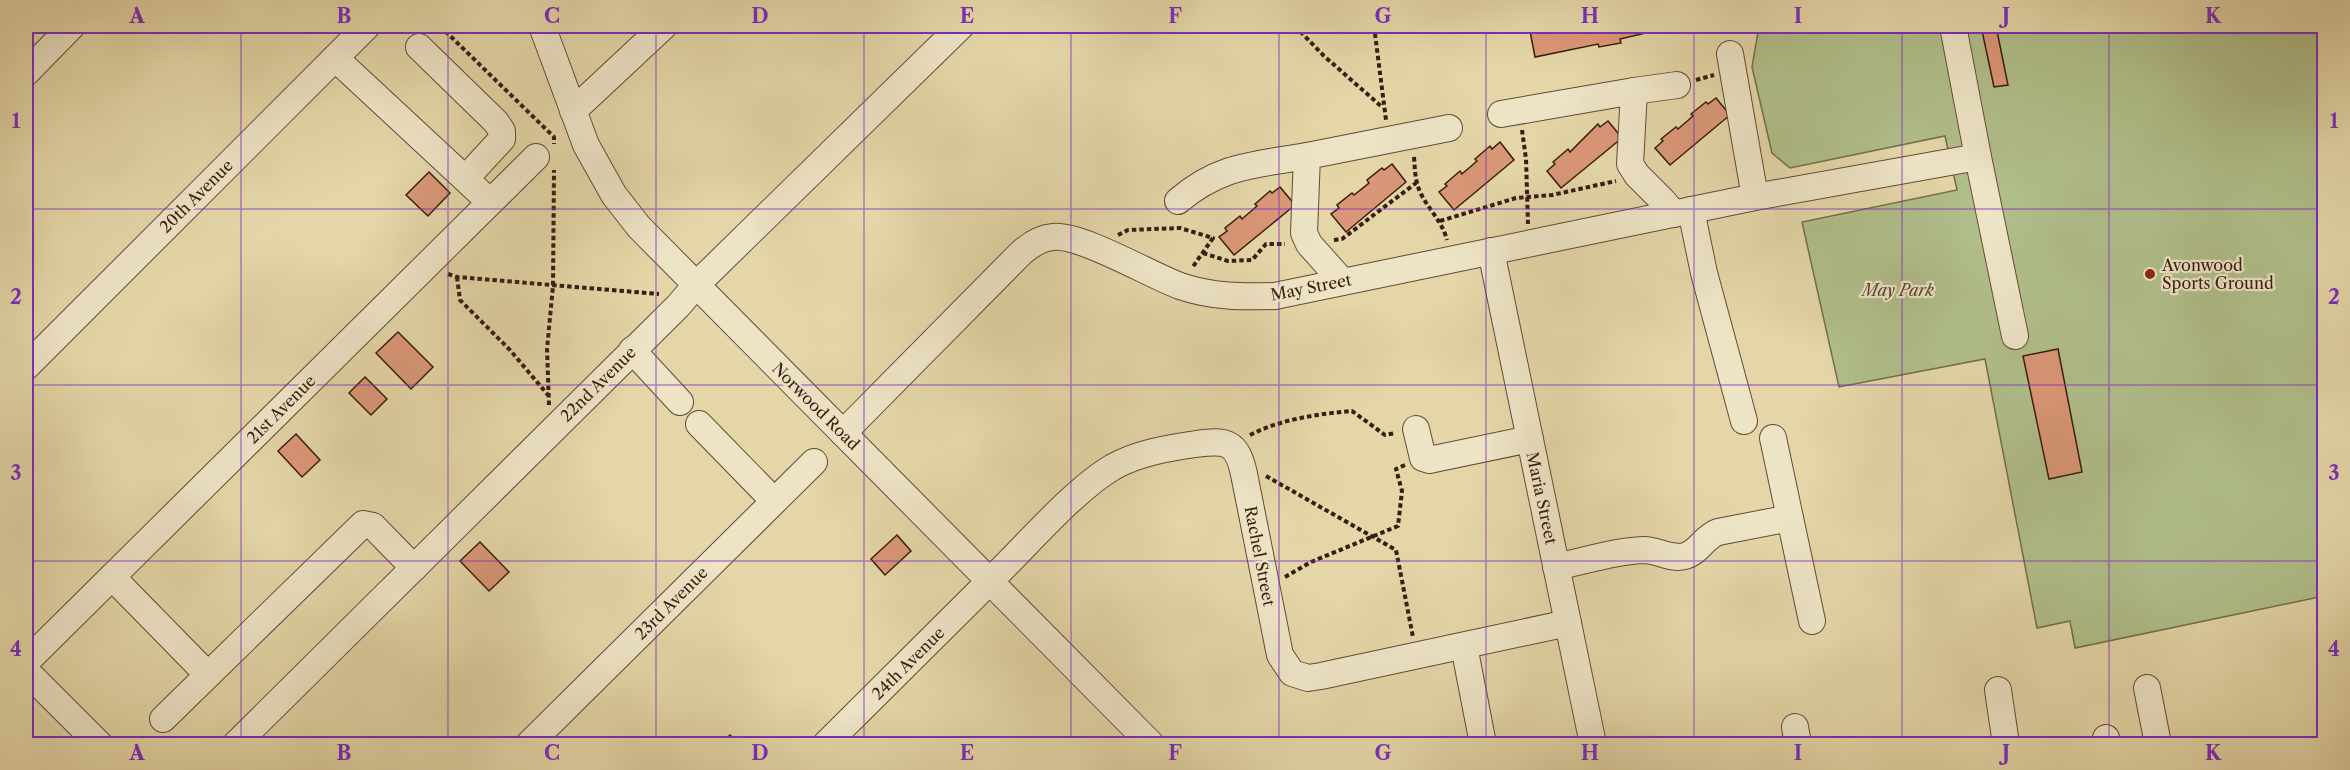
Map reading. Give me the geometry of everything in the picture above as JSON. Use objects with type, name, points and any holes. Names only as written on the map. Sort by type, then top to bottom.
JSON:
[{"type":"street","points":[[26,73],[72,26]]},
{"type":"street","name":"20th Avenue","points":[[26,367],[367,26]]},
{"type":"street","name":"Norwood Road","points":[[542,26],[586,145],[614,195],[639,227],[1152,744]]},
{"type":"street","points":[[573,111],[664,26]]},
{"type":"street","name":"22nd Avenue","points":[[237,744],[678,306],[696,285],[961,26]]},
{"type":"street","points":[[1953,26],[2015,336]]},
{"type":"street","points":[[419,46],[496,122],[502,131],[502,139],[466,178]]},
{"type":"street","points":[[335,58],[490,202]]},
{"type":"street","points":[[1731,62],[1755,197]]},
{"type":"street","points":[[1510,113],[1677,85]]},
{"type":"street","points":[[1634,92],[1630,164],[1636,175],[1664,201],[1682,212],[1704,273],[1744,421]]},
{"type":"street","points":[[1178,201],[1203,182],[1239,167],[1449,128]]},
{"type":"street","points":[[1307,156],[1304,233],[1309,244],[1342,281]]},
{"type":"street","name":"May Street","points":[[843,433],[1021,253],[1041,240],[1052,237],[1074,239],[1180,286],[1214,295],[1275,296],[1755,197],[1978,157]]},
{"type":"street","name":"21st Avenue","points":[[26,662],[490,202],[548,158]]},
{"type":"street","name":"Maria Street","points":[[1491,251],[1593,744]]},
{"type":"street","points":[[632,350],[680,402]]},
{"type":"street","points":[[699,424],[774,501]]},
{"type":"street","points":[[1416,429],[1423,458],[1432,460],[1530,439]]},
{"type":"street","points":[[1773,438],[1812,621]]},
{"type":"street","points":[[990,581],[1082,491],[1113,467],[1148,453],[1180,446],[1212,442],[1231,445]]},
{"type":"street","name":"Rachel Street","points":[[1231,445],[1238,452],[1244,474],[1280,655],[1292,673],[1308,678],[1568,623]]},
{"type":"street","name":"23rd Avenue","points":[[529,744],[814,462]]},
{"type":"street","points":[[1556,567],[1640,550],[1682,557],[1691,554],[1707,536],[1718,532],[1790,518]]},
{"type":"street","points":[[163,719],[363,524],[373,526],[414,568]]},
{"type":"street","points":[[112,576],[208,675]]},
{"type":"street","name":"24th Avenue","points":[[826,744],[990,581]]},
{"type":"street","points":[[1464,646],[1483,744]]},
{"type":"street","points":[[26,670],[99,744]]},
{"type":"street","points":[[2147,688],[2158,744]]},
{"type":"street","points":[[1998,690],[2006,744]]},
{"type":"path","points":[[440,26],[554,137],[548,158],[553,286],[547,349],[549,417],[554,429]]},
{"type":"path","points":[[1295,26],[1324,56],[1383,107]]},
{"type":"path","points":[[1374,26],[1387,124],[1412,136],[1416,183],[1445,232]]},
{"type":"path","points":[[1677,85],[1731,62]]},
{"type":"path","points":[[1510,113],[1526,159],[1526,214]]},
{"type":"path","points":[[1440,221],[1526,196],[1586,189],[1636,175]]},
{"type":"path","points":[[1128,231],[1180,228],[1213,238],[1196,262]]},
{"type":"path","points":[[425,266],[458,278],[667,295]]},
{"type":"path","points":[[458,278],[460,300],[510,350],[549,396]]},
{"type":"path","points":[[1231,445],[1266,427],[1323,413],[1352,411],[1385,435],[1416,429]]},
{"type":"path","points":[[1267,588],[1311,562],[1398,526],[1402,491],[1396,468],[1423,458]]},
{"type":"path","points":[[1244,474],[1266,476],[1396,550],[1416,656]]},
{"type":"green space","name":"Avonwood Sports Ground","points":[[1759,26],[2324,26],[2324,596],[2075,648],[2070,621],[2037,628],[1985,359],[1839,387],[1802,222],[1957,190],[1945,136],[1790,168],[1772,153],[1752,67]]},
{"type":"building","points":[[1529,26],[1675,26],[1620,39],[1621,43],[1599,47],[1598,44],[1535,57]]},
{"type":"building","points":[[1981,26],[1996,26],[2008,85],[1994,87]]},
{"type":"building","points":[[1716,98],[1730,115],[1670,165],[1655,148],[1663,141],[1661,139],[1676,127],[1678,129],[1706,102],[1708,104]]},
{"type":"building","points":[[1608,121],[1622,138],[1561,188],[1547,171],[1555,164],[1553,162],[1568,149],[1570,152],[1598,124],[1600,127]]},
{"type":"building","points":[[1500,142],[1514,160],[1454,210],[1439,192],[1460,171],[1462,174],[1477,161],[1475,159],[1490,146],[1492,149]]},
{"type":"building","points":[[1392,164],[1406,182],[1346,232],[1331,214],[1339,208],[1337,205],[1369,183],[1367,180],[1382,168],[1384,170]]},
{"type":"building","points":[[429,172],[450,193],[428,216],[406,195]]},
{"type":"building","points":[[1280,187],[1295,205],[1234,255],[1219,237],[1227,231],[1225,228],[1240,216],[1242,219],[1270,191],[1272,193]]},
{"type":"building","points":[[398,332],[433,367],[411,389],[376,353]]},
{"type":"building","points":[[2058,349],[2082,472],[2049,479],[2023,356]]},
{"type":"building","points":[[365,377],[387,399],[371,415],[349,393]]},
{"type":"building","points":[[296,434],[320,460],[302,477],[278,451]]},
{"type":"building","points":[[897,535],[911,551],[885,575],[871,559]]},
{"type":"building","points":[[480,542],[509,572],[489,591],[460,561]]},
{"type":"building","points":[[730,735],[738,744],[720,744]]},
{"type":"place","name":"Avonwood Sports Ground","points":[[2150,274]]},
{"type":"park label","name":"May Park","points":[[1898,290]]}]
